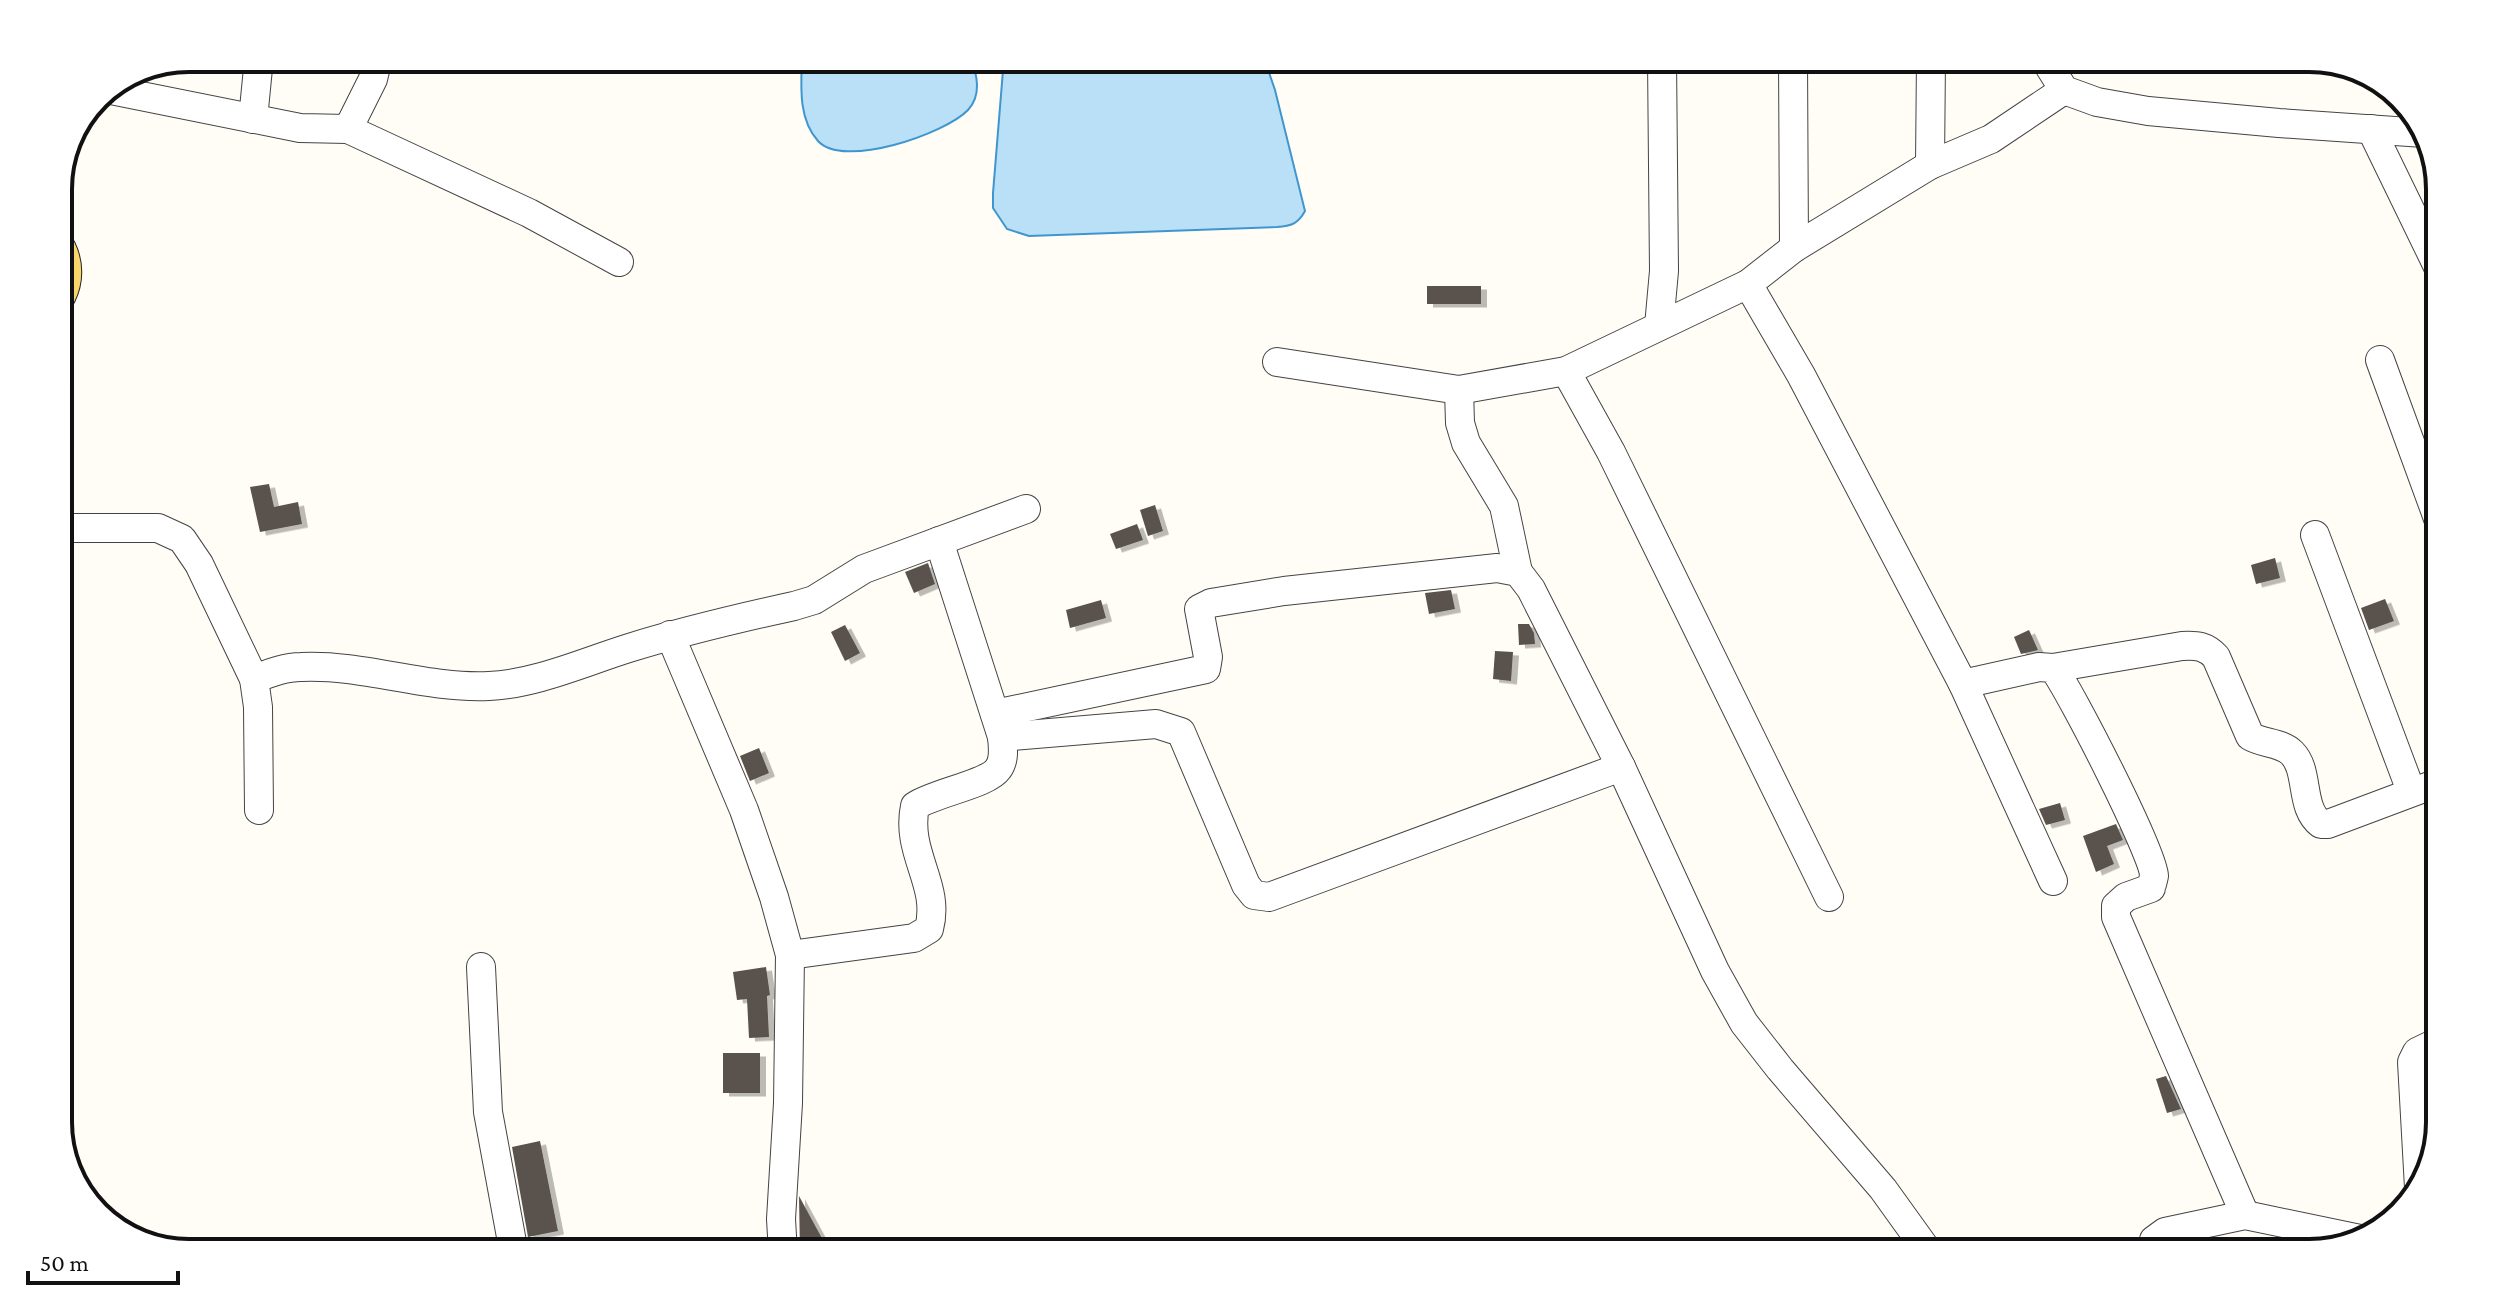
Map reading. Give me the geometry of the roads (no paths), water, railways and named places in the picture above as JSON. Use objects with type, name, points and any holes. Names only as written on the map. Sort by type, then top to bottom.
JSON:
[{"type":"street","points":[[253,119],[258,72]]},
{"type":"street","points":[[348,129],[375,72]]},
{"type":"street","points":[[1659,326],[1664,271],[1662,72]]},
{"type":"street","points":[[1793,72],[1794,248]]},
{"type":"street","points":[[1930,165],[1931,72]]},
{"type":"street","points":[[2053,72],[2064,90],[2097,102],[2148,111],[2411,132]]},
{"type":"street","points":[[1277,362],[1459,390],[1566,371],[1748,284],[1794,248],[1930,165],[1991,139],[2064,90]]},
{"type":"street","points":[[124,93],[300,128],[348,129],[529,213],[619,262]]},
{"type":"street","points":[[2371,129],[2426,242]]},
{"type":"street","points":[[1748,284],[1801,375],[1963,684],[2053,881]]},
{"type":"street","points":[[2380,360],[2426,486]]},
{"type":"street","points":[[1566,371],[1611,452],[1829,897]]},
{"type":"street","points":[[1459,390],[1460,423],[1466,443],[1504,506],[1518,572],[1531,589],[1621,767],[1715,971],[1744,1023],[1883,1189],[1919,1239]]},
{"type":"street","points":[[254,679],[277,670],[311,667],[416,681],[489,686],[526,681],[670,635],[804,603],[864,569],[1026,509]]},
{"type":"street","points":[[72,528],[158,528],[182,539],[199,564],[254,679],[258,707],[259,810]]},
{"type":"street","points":[[2315,535],[2411,791]]},
{"type":"street","points":[[790,955],[914,938],[929,929],[933,914],[931,894],[912,837],[911,822],[915,806],[927,797],[991,777],[1000,767],[1003,754],[998,726],[939,541]]},
{"type":"street","points":[[998,726],[1206,669],[1208,657],[1199,609],[1211,603],[1284,591],[1450,572],[1497,568],[1518,572]]},
{"type":"street","points":[[670,635],[744,810],[790,955],[782,1239]]},
{"type":"street","points":[[1963,684],[2039,667],[2053,668],[2198,645],[2210,650],[2216,657],[2250,736],[2281,746],[2297,759],[2316,821],[2328,824],[2426,786]]},
{"type":"street","points":[[2053,668],[2069,691],[2149,859],[2154,876],[2151,888],[2126,897],[2116,906],[2116,917],[2245,1215]]},
{"type":"street","points":[[998,726],[1156,724],[1181,732],[1246,885],[1254,895],[1269,897],[1621,767]]},
{"type":"street","points":[[481,967],[488,1112],[511,1239]]},
{"type":"street","points":[[2418,1165],[2412,1062],[2417,1052],[2426,1048]]},
{"type":"street","points":[[2155,1239],[2165,1232],[2245,1215],[2340,1235]]},
{"type":"water","points":[[801,72],[974,72],[977,91],[968,110],[938,129],[894,145],[849,151],[831,149],[818,141],[807,123]]},
{"type":"water","points":[[1003,72],[1269,72],[1305,211],[1294,224],[1277,227],[1029,236],[1007,229],[993,208]]}]
